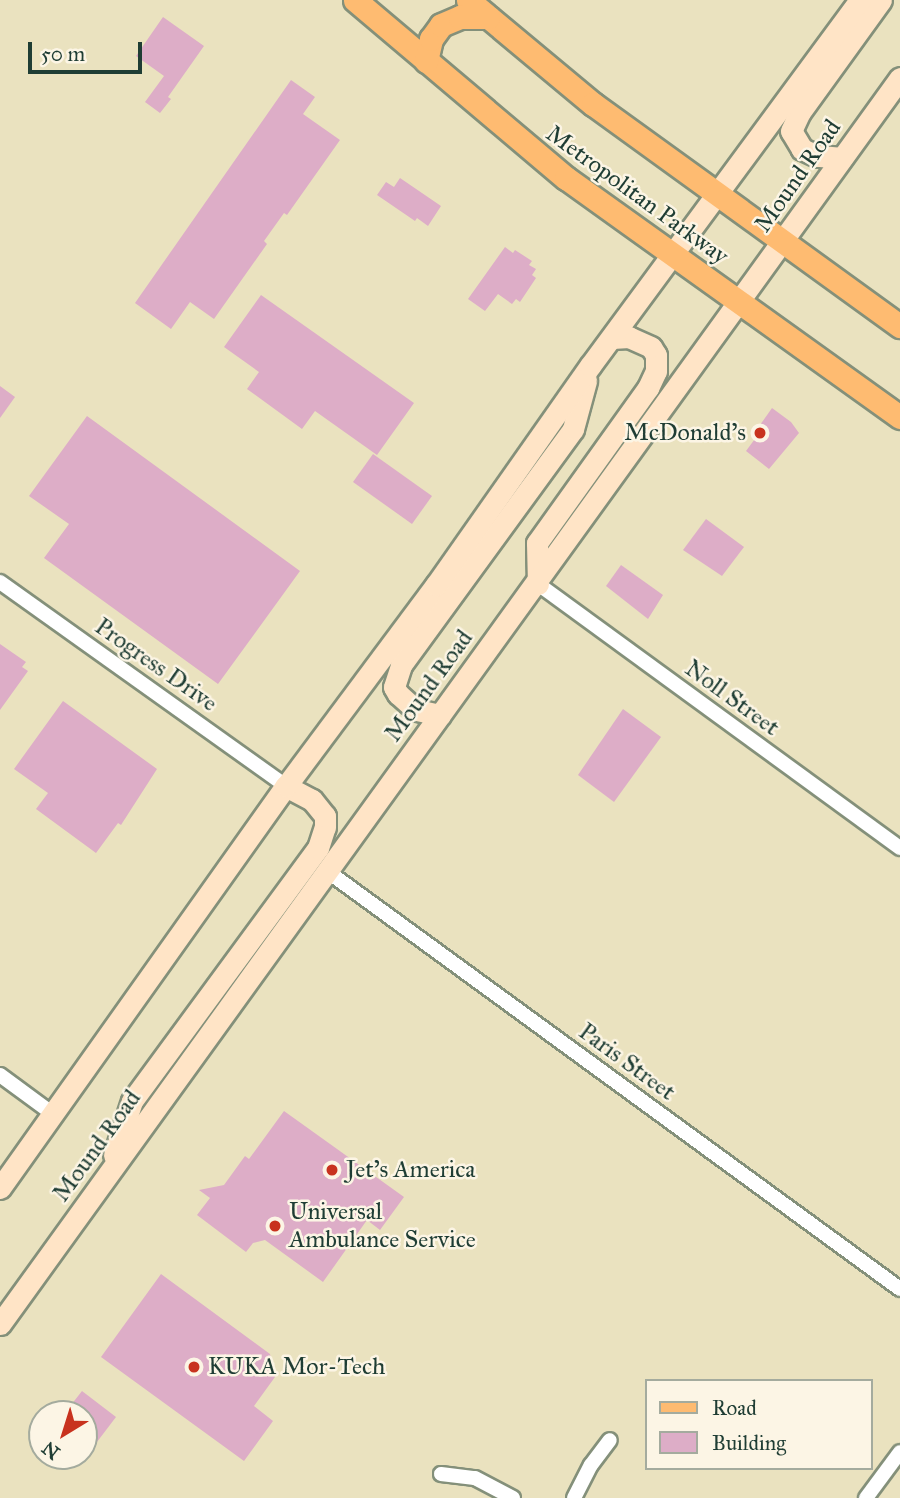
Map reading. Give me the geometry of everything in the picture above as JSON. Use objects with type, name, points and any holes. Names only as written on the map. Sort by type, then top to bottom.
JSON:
[{"type":"main road","name":"Metropolitan Parkway","points":[[355,0],[534,153],[900,417]]},
{"type":"main road","name":"Metropolitan Parkway","points":[[468,0],[593,104],[900,326]]},
{"type":"main road","points":[[0,1188],[286,786],[388,652],[590,366],[860,0]]},
{"type":"main road","points":[[842,158],[817,156],[802,149],[790,131],[800,112],[881,0]]},
{"type":"main road","points":[[426,61],[431,39],[442,25],[460,17],[488,17]]},
{"type":"main road","name":"Mound Road","points":[[0,1324],[900,78]]},
{"type":"main road","points":[[537,584],[537,543],[648,388],[656,371],[656,355],[652,347],[629,337],[612,338]]},
{"type":"main road","points":[[440,715],[427,715],[407,704],[394,687],[401,666],[573,429],[590,366]]},
{"type":"main road","points":[[107,1177],[132,1101],[318,848],[325,827],[325,816],[312,800],[286,786]]},
{"type":"street","name":"Progress Drive","points":[[0,582],[286,786]]},
{"type":"street","name":"Noll Street","points":[[537,584],[900,848]]},
{"type":"street","name":"Paris Street","points":[[327,871],[900,1289]]},
{"type":"street","points":[[0,1075],[53,1114]]},
{"type":"street","points":[[574,1498],[591,1465],[610,1440]]},
{"type":"street","points":[[866,1498],[900,1452]]},
{"type":"street","points":[[441,1474],[475,1478],[513,1498]]},
{"type":"building","points":[[163,17],[204,46],[160,113],[145,102],[164,76],[136,56]]},
{"type":"building","points":[[291,80],[315,97],[303,114],[340,140],[287,215],[284,213],[264,241],[267,244],[214,319],[190,302],[171,329],[135,303]]},
{"type":"building","points":[[400,178],[441,206],[428,226],[417,218],[415,221],[377,195],[386,182],[394,187]]},
{"type":"building","points":[[505,247],[532,261],[529,265],[536,269],[532,275],[536,278],[520,302],[516,299],[512,304],[498,294],[485,311],[468,299]]},
{"type":"building","points":[[261,295],[414,403],[377,455],[315,411],[302,429],[247,389],[259,372],[224,347]]},
{"type":"building","points":[[0,386],[15,397],[0,418]]},
{"type":"building","points":[[772,408],[791,422],[799,433],[769,469],[746,451],[763,428],[760,425]]},
{"type":"building","points":[[87,416],[300,571],[218,684],[44,558],[69,524],[29,496]]},
{"type":"building","points":[[373,454],[432,496],[412,524],[353,482]]},
{"type":"building","points":[[706,519],[744,547],[722,576],[683,550]]},
{"type":"building","points":[[621,565],[663,595],[648,619],[606,586]]},
{"type":"building","points":[[0,644],[26,662],[22,667],[28,671],[0,710]]},
{"type":"building","points":[[63,701],[157,769],[121,825],[118,823],[96,853],[36,809],[48,793],[14,769]]},
{"type":"building","points":[[623,709],[661,737],[614,802],[578,775]]},
{"type":"building","points":[[284,1111],[404,1197],[380,1230],[367,1220],[323,1282],[265,1240],[253,1243],[246,1252],[197,1215],[210,1198],[199,1190],[224,1185],[245,1156],[249,1159]]},
{"type":"building","name":"KUKA Mor-Tech","points":[[161,1274],[270,1354],[275,1377],[254,1406],[273,1421],[244,1461],[101,1357]]},
{"type":"building","points":[[82,1391],[94,1400],[75,1400]]},
{"type":"building","points":[[98,1403],[116,1417],[98,1441]]},
{"type":"place","name":"McDonald's","points":[[760,433]]},
{"type":"place","name":"Jet's America","points":[[332,1170]]},
{"type":"place","name":"Universal Ambulance Service","points":[[275,1226]]},
{"type":"place","name":"KUKA Mor-Tech","points":[[194,1367]]}]
